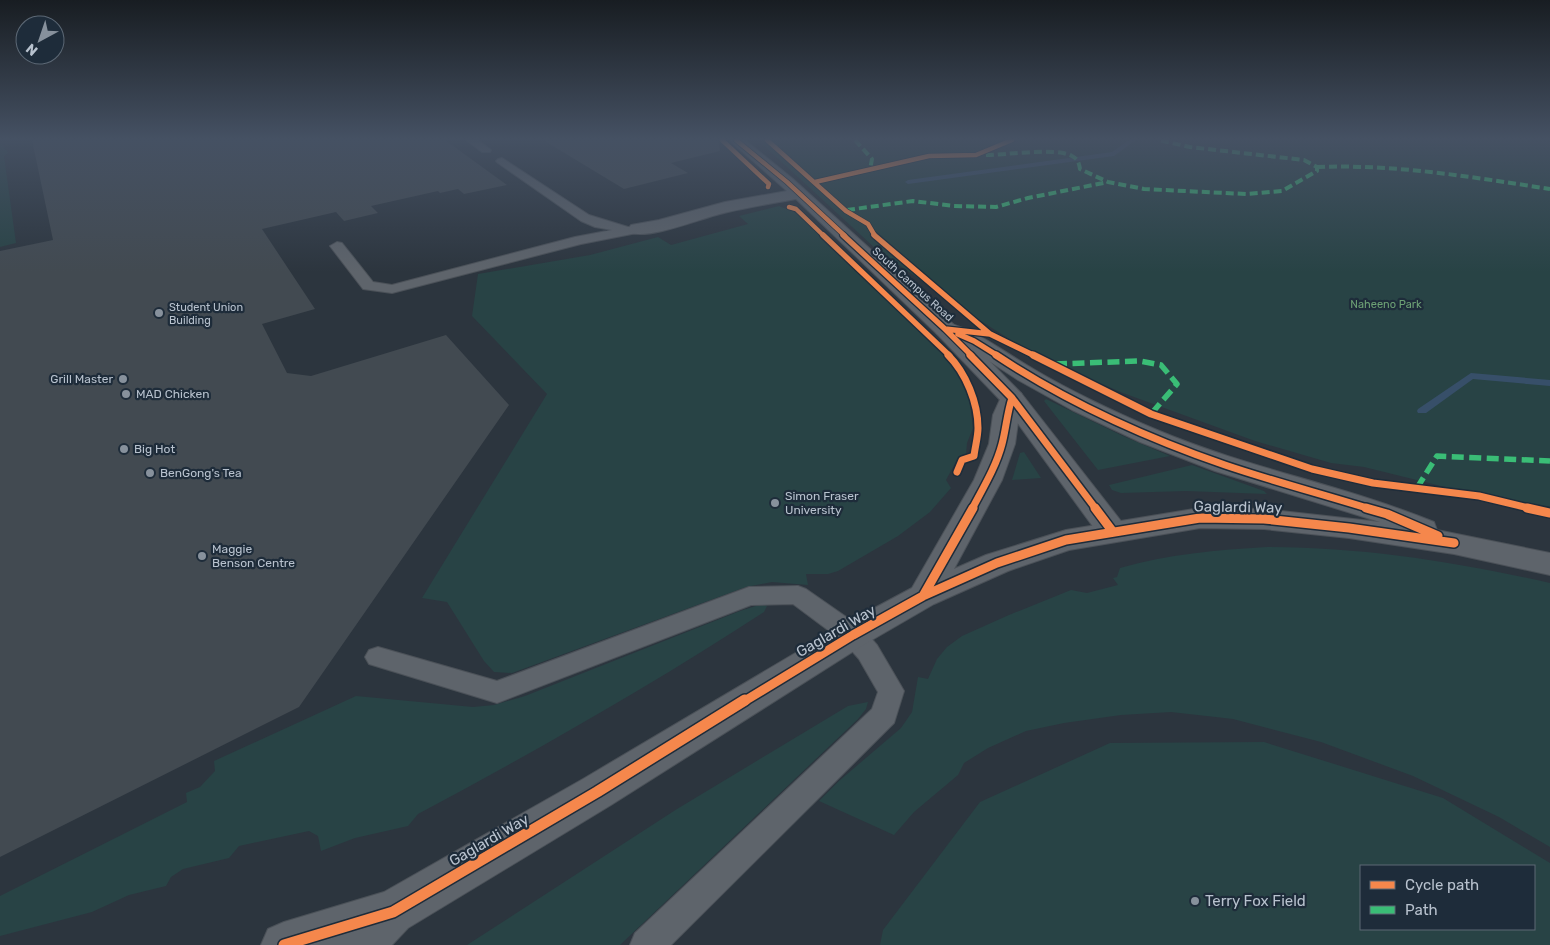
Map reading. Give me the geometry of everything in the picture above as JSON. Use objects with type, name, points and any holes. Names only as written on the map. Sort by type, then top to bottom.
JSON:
[{"type":"street","name":"South Campus Road","points":[[787,184],[945,329],[1012,398],[1113,532]]},
{"type":"street","points":[[637,228],[661,225],[725,207],[799,194]]},
{"type":"street","points":[[945,329],[974,341],[1026,375],[1081,405],[1149,436],[1225,465],[1387,514],[1454,543]]},
{"type":"street","points":[[923,596],[988,480],[1002,444],[1006,415],[1012,398]]},
{"type":"street","name":"Gaglardi Way","points":[[284,945],[393,912],[597,792],[853,635],[923,596],[997,563],[1066,540],[1200,518],[1264,520],[1350,528],[1454,543],[1550,564]]},
{"type":"street","name":"Gaglardi Way","points":[[360,945],[393,912]]},
{"type":"lane","points":[[536,184],[585,218],[618,228],[637,228]]},
{"type":"lane","points":[[337,246],[368,286],[392,289],[580,240],[637,228]]},
{"type":"lane","points":[[378,658],[497,692],[749,596],[798,595],[853,635],[868,652],[892,691],[884,716],[647,945]]},
{"type":"green space","points":[[0,184],[8,184],[16,243],[0,247]]},
{"type":"green space","name":"Naheeno Park","points":[[806,184],[1550,184],[1550,513],[1364,467],[1331,463],[1255,441],[1123,393],[1050,362],[1011,340],[965,311],[876,249]]},
{"type":"green space","points":[[779,206],[797,213],[952,364],[969,396],[973,428],[967,443],[966,455],[958,458],[946,480],[951,488],[930,512],[898,536],[838,571],[828,574],[806,574],[808,585],[772,582],[746,587],[512,673],[494,672],[484,661],[447,602],[422,598],[547,394],[472,316],[478,274],[590,255],[658,237],[671,245],[748,224],[739,216]]},
{"type":"green space","points":[[1046,399],[1170,456],[1098,470],[1044,401]]},
{"type":"green space","points":[[1024,452],[1041,478],[1012,480],[1020,453]]},
{"type":"green space","points":[[1192,465],[1264,491],[1267,494],[1186,491],[1121,493],[1112,490],[1109,485]]},
{"type":"green space","points":[[1267,547],[1338,550],[1409,557],[1550,583],[1550,847],[1499,817],[1413,776],[1321,742],[1233,719],[1171,712],[1121,715],[1064,723],[1026,731],[988,748],[964,763],[958,775],[914,812],[894,835],[819,801],[839,781],[901,728],[912,712],[918,677],[928,679],[937,659],[947,647],[962,636],[1071,590],[1087,593],[1118,585],[1113,578],[1117,577],[1120,568],[1156,559],[1193,553]]},
{"type":"green space","points":[[762,604],[767,606],[764,612],[679,666],[593,717],[418,814],[408,826],[355,838],[321,851],[318,836],[309,831],[239,846],[229,858],[183,869],[171,877],[166,886],[129,895],[92,912],[0,936],[0,896],[187,802],[186,793],[200,787],[215,771],[214,761],[356,696],[473,707],[494,705],[525,696]]},
{"type":"green space","points":[[868,702],[866,709],[858,719],[620,945],[467,945],[677,809],[848,706]]},
{"type":"green space","points":[[1264,742],[1443,798],[1550,863],[1550,945],[880,945],[883,930],[980,802],[1110,743]]},
{"type":"building","name":"Maggie Benson Centre","points":[[41,184],[506,184],[507,185],[464,194],[458,189],[440,193],[438,191],[371,206],[378,213],[344,221],[336,212],[262,229],[315,309],[262,324],[287,373],[311,376],[446,335],[509,405],[299,707],[0,857],[0,251],[53,240]]},
{"type":"building","points":[[616,184],[644,184],[624,189]]},
{"type":"waterway","points":[[1422,411],[1471,376],[1550,383]]},
{"type":"marked path","points":[[847,210],[913,201],[954,206],[996,207],[1028,198],[1098,184]]},
{"type":"marked path","points":[[1119,184],[1144,189],[1246,194],[1282,191],[1294,184]]},
{"type":"marked path","points":[[1520,184],[1550,189]]},
{"type":"marked path","points":[[1055,364],[1140,361],[1161,365],[1177,384],[1151,414]]},
{"type":"marked path","points":[[1417,488],[1437,456],[1550,461]]},
{"type":"cycle path","points":[[789,184],[945,329],[1012,398],[1113,532]]},
{"type":"cycle path","points":[[816,184],[846,211],[868,224],[875,236],[990,334]]},
{"type":"cycle path","points":[[789,207],[796,209],[957,364],[973,397],[978,428],[974,456],[962,460],[957,472]]},
{"type":"cycle path","points":[[945,329],[990,334],[1151,414],[1312,469],[1373,483],[1479,496],[1550,513]]},
{"type":"cycle path","points":[[958,334],[974,341],[1026,375],[1081,405],[1149,436],[1225,465],[1387,514],[1438,536]]},
{"type":"cycle path","points":[[923,596],[988,480],[1002,444],[1006,415],[1012,398]]},
{"type":"cycle path","points":[[284,945],[393,912],[597,792],[853,635],[923,596],[997,563],[1066,540],[1200,518],[1264,519],[1349,528],[1454,543]]},
{"type":"place","name":"Student Union Building","points":[[159,313]]},
{"type":"place","name":"Grill Master","points":[[123,379]]},
{"type":"place","name":"MAD Chicken","points":[[126,394]]},
{"type":"place","name":"Big Hot","points":[[124,449]]},
{"type":"place","name":"BenGong's Tea","points":[[150,473]]},
{"type":"place","name":"Simon Fraser University","points":[[775,503]]},
{"type":"place","name":"Maggie Benson Centre","points":[[202,556]]},
{"type":"place","name":"Terry Fox Field","points":[[1195,901]]}]
